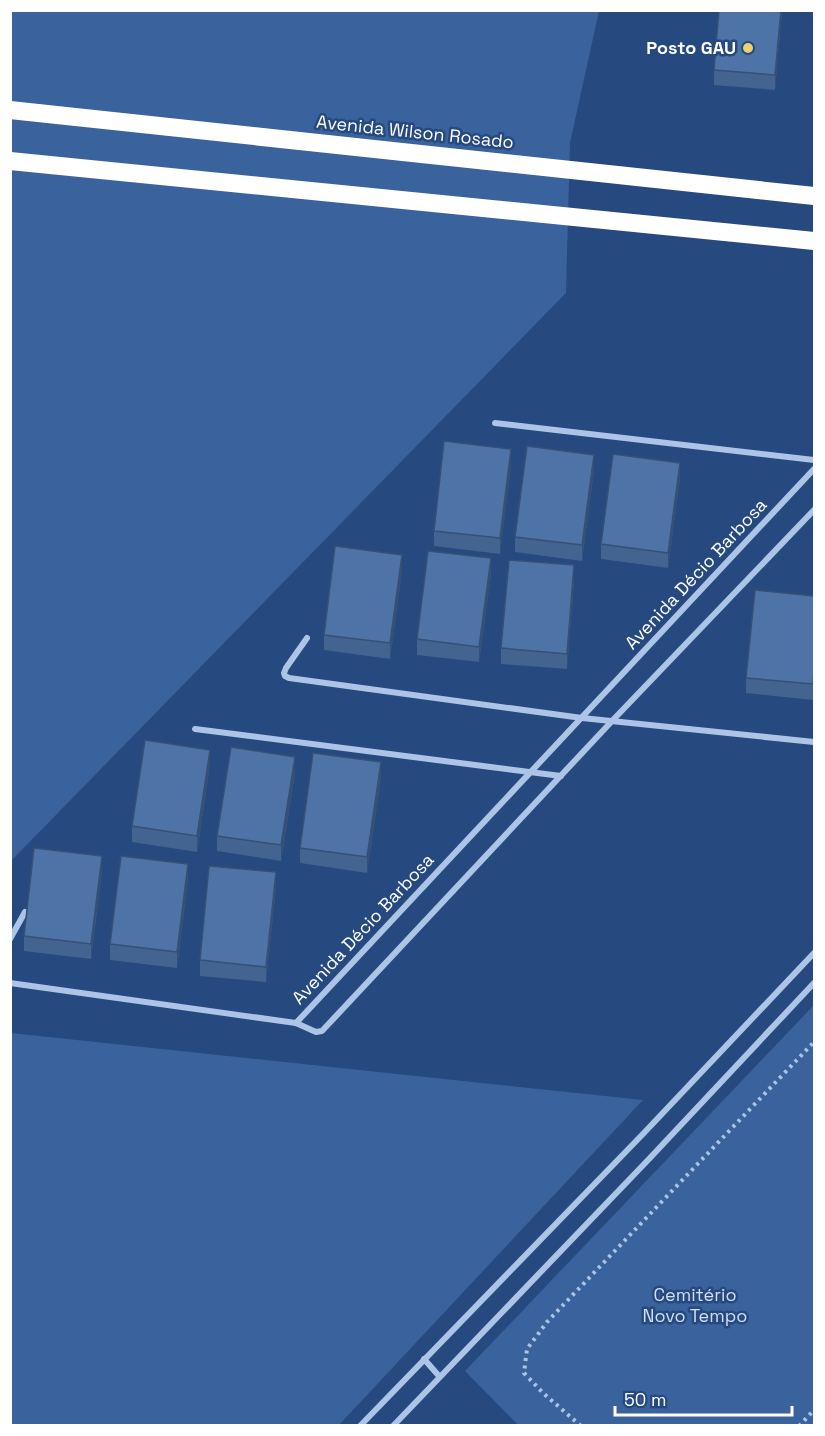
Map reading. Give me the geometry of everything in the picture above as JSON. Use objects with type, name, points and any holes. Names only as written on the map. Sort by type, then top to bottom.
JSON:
[{"type":"highway","name":"Avenida Wilson Rosado","points":[[10,110],[814,196]]},
{"type":"highway","points":[[10,161],[814,241]]},
{"type":"street","points":[[495,423],[814,460]]},
{"type":"street","name":"Avenida Décio Barbosa","points":[[814,469],[296,1023],[316,1032],[322,1031],[612,721],[814,510]]},
{"type":"street","points":[[307,638],[286,668],[285,676],[582,718],[814,742]]},
{"type":"street","points":[[195,729],[561,776]]},
{"type":"street","points":[[10,939],[25,912]]},
{"type":"street","points":[[360,1425],[642,1136],[814,953]]},
{"type":"street","points":[[10,983],[296,1023]]},
{"type":"street","points":[[393,1425],[649,1160],[814,983]]},
{"type":"street","points":[[424,1359],[439,1376]]},
{"type":"path","points":[[581,1425],[543,1393],[524,1372],[527,1349],[547,1322],[814,1042]]},
{"type":"path","points":[[799,1425],[814,1410]]},
{"type":"green space","points":[[11,11],[599,11],[570,143],[566,293],[11,861]]},
{"type":"green space","name":"Cemitério Novo Tempo","points":[[814,1005],[814,1425],[518,1425],[465,1371]]},
{"type":"green space","points":[[11,1033],[643,1100],[339,1425],[11,1425]]},
{"type":"building","name":"Posto GAU","points":[[719,10],[781,10],[775,75],[714,70]]},
{"type":"building","points":[[444,441],[511,449],[500,538],[434,531]]},
{"type":"building","points":[[527,446],[594,455],[582,545],[515,537]]},
{"type":"building","points":[[613,454],[680,463],[668,553],[601,544]]},
{"type":"building","points":[[335,546],[402,555],[390,643],[324,635]]},
{"type":"building","points":[[428,551],[491,558],[479,647],[417,639]]},
{"type":"building","points":[[509,560],[574,565],[567,654],[501,648]]},
{"type":"building","points":[[755,590],[814,596],[813,684],[746,678]]},
{"type":"building","points":[[145,740],[210,750],[197,836],[132,826]]},
{"type":"building","points":[[231,747],[295,757],[281,845],[217,836]]},
{"type":"building","points":[[313,753],[381,762],[367,857],[300,848]]},
{"type":"building","points":[[34,848],[102,856],[91,944],[24,936]]},
{"type":"building","points":[[121,856],[188,864],[177,952],[110,944]]},
{"type":"building","points":[[209,866],[276,872],[266,967],[200,960]]},
{"type":"place","name":"Posto GAU","points":[[748,48]]}]
